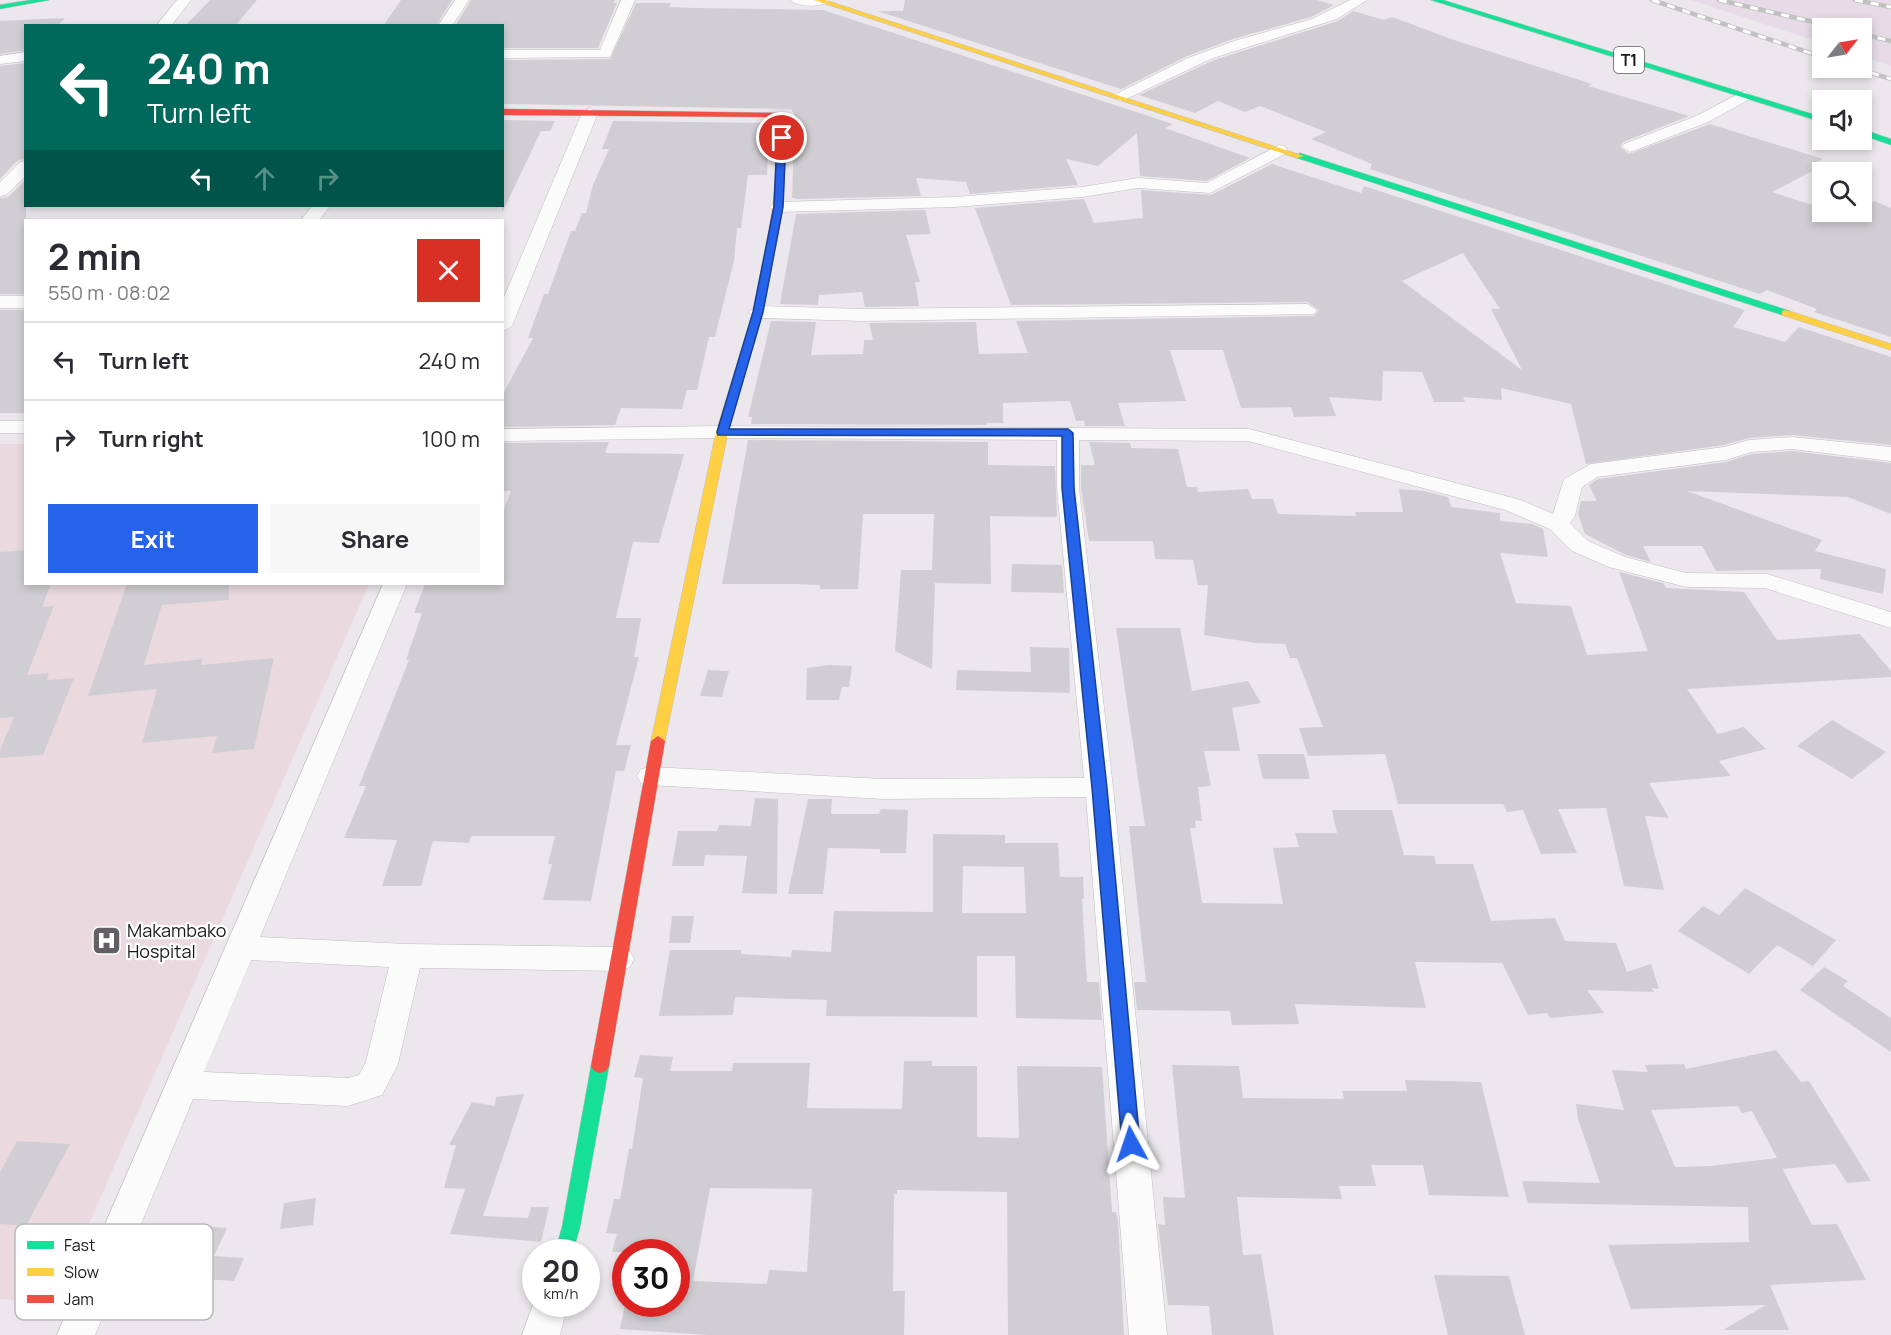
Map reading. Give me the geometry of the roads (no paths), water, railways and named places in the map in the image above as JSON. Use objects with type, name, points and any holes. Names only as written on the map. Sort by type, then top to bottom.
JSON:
[{"type":"main road","points":[[0,7],[45,0]]},
{"type":"main road","name":"T1","points":[[1435,0],[1812,117]]},
{"type":"main road","points":[[820,1],[1120,96],[1280,150],[1891,347]]},
{"type":"main road","points":[[504,112],[783,114],[778,207]]},
{"type":"main road","points":[[1872,135],[1891,142]]},
{"type":"main road","points":[[568,1239],[651,776],[722,432],[758,312]]},
{"type":"street","points":[[164,24],[184,0]]},
{"type":"street","points":[[446,24],[462,0]]},
{"type":"street","points":[[504,54],[605,54],[628,0]]},
{"type":"street","points":[[797,0],[820,1]]},
{"type":"street","points":[[1120,96],[1186,62],[1291,30],[1351,6],[1360,0]]},
{"type":"street","points":[[0,60],[24,56]]},
{"type":"street","points":[[1630,147],[1702,119],[1744,96]]},
{"type":"street","points":[[504,322],[590,112]]},
{"type":"street","points":[[778,207],[955,202],[1082,192],[1137,183],[1210,188],[1280,150]]},
{"type":"street","points":[[736,411],[758,312],[765,246],[778,207],[770,164]]},
{"type":"street","points":[[0,190],[24,168]]},
{"type":"street","points":[[311,219],[320,207]]},
{"type":"street","points":[[0,302],[24,302]]},
{"type":"street","points":[[758,312],[863,315],[1307,309]]},
{"type":"street","points":[[0,427],[24,428]]},
{"type":"street","points":[[504,435],[722,432],[1249,435],[1513,505],[1558,524],[1580,546],[1617,562],[1686,580],[1767,581],[1891,620]]},
{"type":"street","points":[[1068,433],[1068,488],[1099,788],[1148,1335]]},
{"type":"street","points":[[1558,524],[1564,516],[1572,484],[1591,471],[1725,453],[1749,446],[1792,442],[1891,454]]},
{"type":"street","points":[[123,1224],[395,585]]},
{"type":"street","points":[[651,776],[884,789],[1099,788]]},
{"type":"street","points":[[241,948],[407,956],[619,959]]},
{"type":"street","points":[[182,1085],[348,1092],[370,1085],[382,1064],[407,956]]},
{"type":"street","points":[[542,1335],[547,1317]]},
{"type":"street","points":[[76,1335],[82,1320]]},
{"type":"railway","points":[[1652,0],[1812,54]]},
{"type":"railway","points":[[1719,0],[1812,22]]},
{"type":"railway","points":[[1855,0],[1891,7]]},
{"type":"railway","points":[[1872,36],[1891,41]]},
{"type":"railway","points":[[1872,73],[1891,79]]},
{"type":"place","name":"Makambako Hospital","points":[[106,941]]}]
